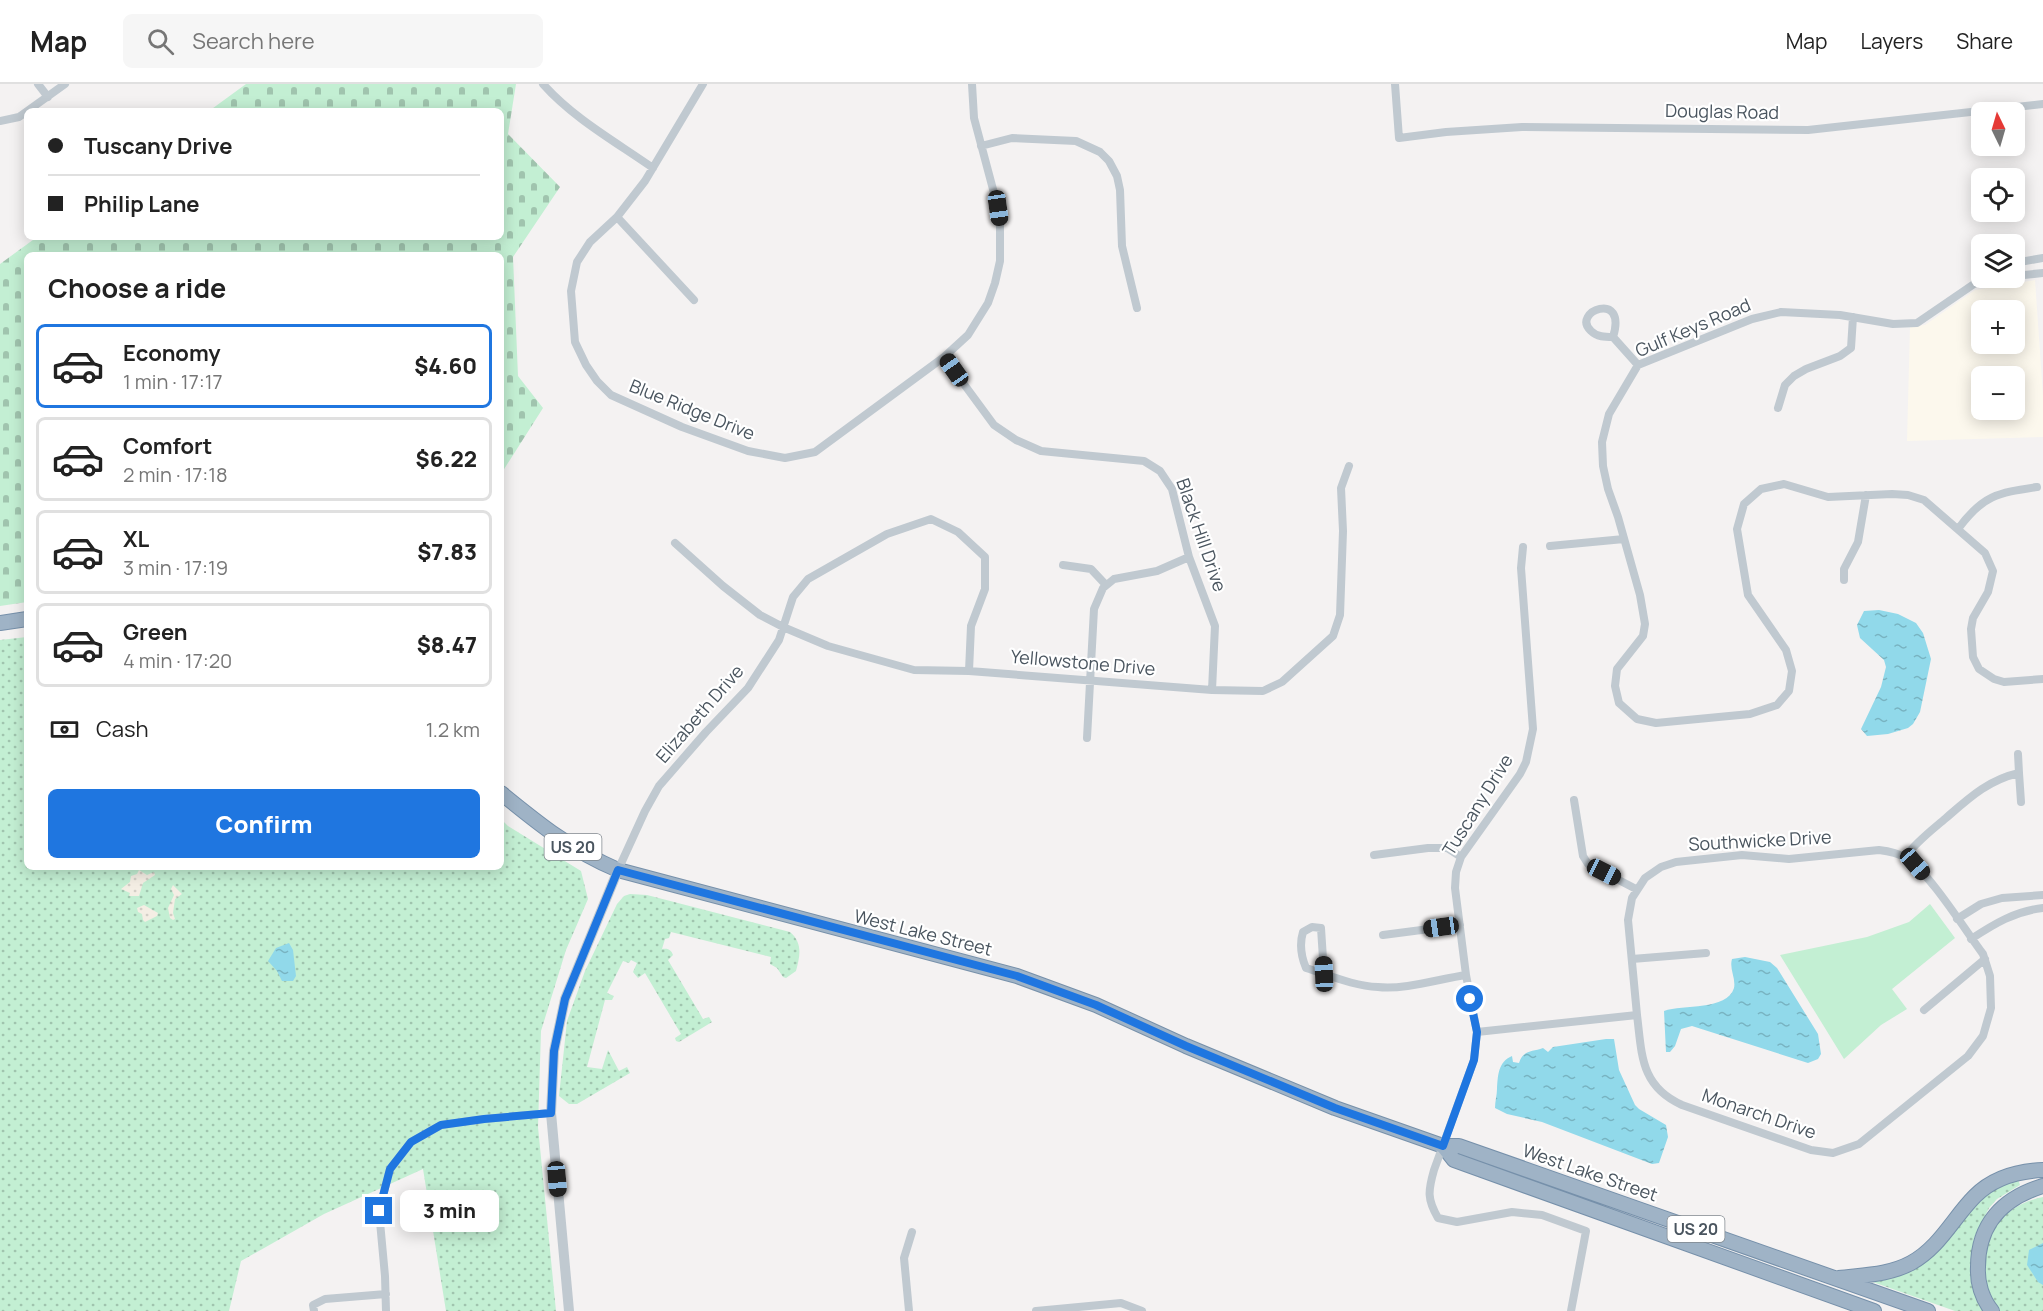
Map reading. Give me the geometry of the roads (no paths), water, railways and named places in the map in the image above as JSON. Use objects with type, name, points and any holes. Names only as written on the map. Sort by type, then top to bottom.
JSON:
[{"type":"highway","points":[[0,623],[24,619]]},
{"type":"highway","name":"West Lake Street","points":[[504,796],[557,838],[618,870],[1017,976],[1096,1005],[1186,1046],[1335,1108],[1443,1146],[1459,1146],[1928,1311]]},
{"type":"highway","name":"West Lake Street","points":[[1443,1146],[1454,1160],[1874,1311]]},
{"type":"highway","points":[[1836,1279],[1880,1274],[1899,1269],[1928,1252],[1942,1238],[1976,1194],[1998,1180],[2015,1173],[2043,1170]]},
{"type":"highway","points":[[1992,1311],[1983,1295],[1977,1276],[1978,1253],[1983,1234],[1991,1219],[2003,1207],[2023,1193],[2043,1186]]},
{"type":"street","points":[[38,84],[48,97]]},
{"type":"street","points":[[32,108],[65,84]]},
{"type":"street","points":[[543,84],[550,93],[590,124],[653,168]]},
{"type":"street","name":"Blue Ridge Drive","points":[[703,84],[653,168],[617,217],[582,252],[574,269],[570,291],[575,342],[586,365],[611,395],[682,427],[748,451],[784,458],[814,452],[944,357],[968,334],[981,315],[995,283],[1000,261],[1000,225],[998,208],[974,118],[972,84]]},
{"type":"street","name":"Douglas Road","points":[[1395,84],[1399,138],[1522,127],[1808,130],[2043,104]]},
{"type":"street","points":[[0,121],[19,117],[24,114]]},
{"type":"street","points":[[981,146],[1012,138],[1076,141],[1100,152],[1109,161],[1117,176],[1120,190],[1122,246],[1137,308]]},
{"type":"street","points":[[617,217],[694,300]]},
{"type":"street","points":[[2025,261],[2043,258]]},
{"type":"street","points":[[2025,275],[2043,273]]},
{"type":"street","name":"Gulf Keys Road","points":[[1971,286],[1917,323],[1893,324],[1853,317],[1781,312],[1752,319],[1638,365],[1609,414],[1602,442],[1603,466],[1608,489],[1640,595],[1645,624],[1642,636],[1617,669],[1615,686],[1619,703],[1637,719],[1656,723],[1750,714],[1777,705],[1789,692],[1792,671],[1786,650],[1748,596],[1737,529],[1744,504],[1761,489],[1784,484],[1828,497],[1892,494],[1908,495],[1924,501],[1985,553],[1992,571],[1988,592],[1976,610],[1971,629],[1973,657],[1980,669],[1994,679],[2004,682],[2043,679]]},
{"type":"street","points":[[1778,408],[1785,385],[1794,376],[1840,356],[1851,348],[1853,317]]},
{"type":"street","points":[[1613,336],[1638,365]]},
{"type":"street","name":"Black Hill Drive","points":[[944,357],[994,425],[1016,440],[1041,451],[1144,461],[1160,471],[1172,489],[1189,557],[1215,626],[1212,690]]},
{"type":"street","name":"Yellowstone Drive","points":[[675,543],[760,615],[828,646],[914,670],[969,671],[1212,690],[1263,691],[1282,682],[1333,636],[1340,615],[1343,531],[1341,488],[1349,466]]},
{"type":"street","points":[[1958,529],[1972,510],[1986,500],[2003,492],[2037,487]]},
{"type":"street","points":[[1844,580],[1844,569],[1858,542],[1866,495]]},
{"type":"street","name":"Elizabeth Drive","points":[[618,870],[659,786],[748,688],[779,640],[793,597],[807,579],[887,534],[931,519],[958,532],[985,557],[985,589],[971,626],[969,671]]},
{"type":"street","points":[[1551,546],[1624,539]]},
{"type":"street","name":"Tuscany Drive","points":[[1523,547],[1521,568],[1533,729],[1530,746],[1520,774],[1461,857],[1456,872],[1466,975],[1477,1032],[1474,1060],[1430,1186],[1429,1202],[1438,1218],[1456,1222],[1512,1212],[1542,1215],[1586,1231],[1571,1311]]},
{"type":"street","points":[[1087,738],[1094,609],[1103,588],[1114,579],[1157,571],[1189,557]]},
{"type":"street","points":[[1062,565],[1091,569],[1106,585]]},
{"type":"street","points":[[2018,754],[2021,802]]},
{"type":"street","points":[[1957,919],[1981,904],[2002,898],[2040,895],[2040,909],[2018,913],[1998,921],[1971,939],[1925,876],[1915,864],[1905,857],[1915,844],[1964,801],[1993,782],[2019,773]]},
{"type":"street","points":[[1477,1032],[1637,1015],[1628,920],[1629,907],[1636,889],[1588,864],[1582,856],[1574,800]]},
{"type":"street","points":[[1374,855],[1428,848],[1447,848],[1461,857]]},
{"type":"street","name":"Southwicke Drive","points":[[1636,889],[1653,872],[1676,862],[1742,855],[1789,859],[1879,850],[1905,857]]},
{"type":"street","points":[[569,1311],[551,1113],[554,1051],[565,999],[618,870]]},
{"type":"street","points":[[1383,935],[1460,925]]},
{"type":"street","points":[[1324,974],[1321,928],[1312,927],[1303,932],[1300,940],[1301,957],[1306,968],[1324,974],[1362,986],[1380,988],[1466,975]]},
{"type":"street","name":"Monarch Drive","points":[[1637,1015],[1646,1071],[1662,1094],[1682,1105],[1811,1150],[1833,1153],[1860,1144],[1976,1047],[1983,1036],[1991,1008],[1992,985],[1985,959],[1971,939]]},
{"type":"street","points":[[1632,959],[1706,953]]},
{"type":"street","points":[[1924,1010],[1985,959]]},
{"type":"street","points":[[386,1311],[379,1211],[390,1169],[411,1142],[441,1125],[551,1113]]},
{"type":"street","points":[[909,1311],[903,1258],[912,1233]]},
{"type":"street","points":[[314,1311],[313,1305],[325,1299],[386,1294]]},
{"type":"street","points":[[1036,1311],[1122,1303],[1142,1311]]},
{"type":"water","points":[[1879,610],[1898,614],[1916,623],[1923,633],[1931,659],[1920,712],[1913,724],[1908,728],[1888,734],[1867,736],[1861,729],[1881,687],[1886,667],[1884,660],[1860,638],[1857,625],[1864,611]]},
{"type":"water","points":[[289,943],[293,950],[296,976],[293,981],[282,981],[268,961],[276,948]]},
{"type":"water","points":[[1745,957],[1770,962],[1777,968],[1818,1034],[1821,1054],[1818,1059],[1808,1063],[1692,1026],[1681,1029],[1675,1046],[1670,1052],[1666,1052],[1664,1011],[1714,1004],[1723,1000],[1734,988],[1732,959]]},
{"type":"water","points":[[1614,1039],[1619,1070],[1635,1105],[1666,1125],[1668,1137],[1659,1163],[1652,1164],[1542,1122],[1507,1114],[1495,1108],[1498,1074],[1501,1065],[1507,1059],[1512,1056],[1513,1062],[1519,1063],[1525,1054],[1532,1051],[1543,1048],[1548,1052],[1553,1047]]},
{"type":"water","points":[[2043,1243],[2043,1285],[2038,1282],[2027,1265],[2029,1250]]}]
